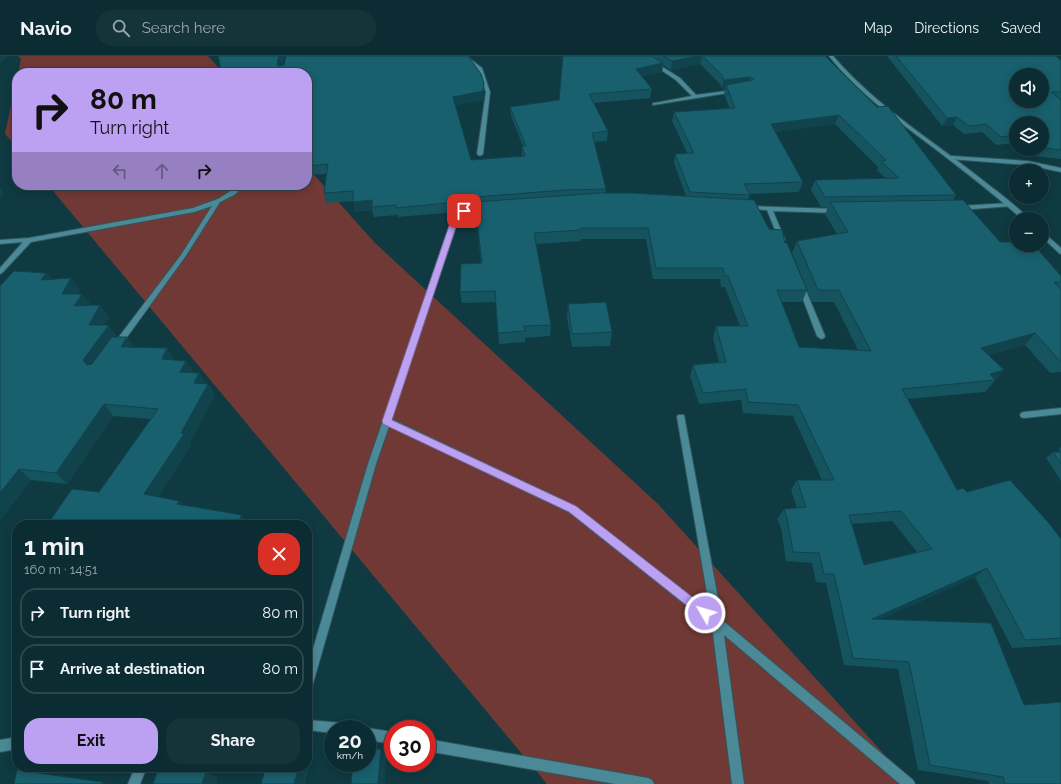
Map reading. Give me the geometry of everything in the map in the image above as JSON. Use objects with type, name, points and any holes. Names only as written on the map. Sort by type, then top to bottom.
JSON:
[{"type":"street","points":[[463,56],[480,69],[488,92],[480,154]]},
{"type":"street","points":[[642,56],[678,79],[694,98]]},
{"type":"street","points":[[831,56],[846,74],[872,99],[952,158],[1018,212]]},
{"type":"street","points":[[654,104],[740,90]]},
{"type":"street","points":[[952,158],[1028,163],[1061,170]]},
{"type":"street","points":[[0,242],[30,240],[194,210],[217,202],[238,190]]},
{"type":"street","points":[[110,354],[183,256],[217,202]]},
{"type":"street","points":[[955,208],[1010,205]]},
{"type":"street","points":[[738,207],[846,211]]},
{"type":"street","points":[[312,670],[368,479],[456,217],[464,211],[495,209]]},
{"type":"street","points":[[770,209],[784,244]]},
{"type":"street","points":[[0,272],[30,240]]},
{"type":"street","points":[[1049,241],[1061,252]]},
{"type":"street","points":[[798,279],[822,336]]},
{"type":"street","points":[[1024,415],[1061,411]]},
{"type":"street","points":[[681,417],[718,623],[738,784]]},
{"type":"street","points":[[387,421],[572,509],[718,623],[909,784]]},
{"type":"street","points":[[312,726],[324,727]]},
{"type":"street","points":[[0,746],[12,744]]},
{"type":"street","points":[[436,747],[648,784]]},
{"type":"street","points":[[134,784],[139,772]]},
{"type":"shaded area","points":[[18,56],[208,56],[219,68],[19,68],[21,59]]},
{"type":"shaded area","points":[[12,101],[12,142],[5,134]]},
{"type":"shaded area","points":[[312,173],[375,243],[658,504],[911,784],[547,784],[52,190],[312,190]]},
{"type":"building","points":[[218,56],[279,56],[278,66],[284,65],[286,56],[468,56],[481,74],[484,83],[483,91],[453,97],[471,160],[525,156],[522,146],[526,146],[510,107],[559,100],[563,56],[652,56],[663,63],[636,69],[652,89],[589,94],[608,131],[592,133],[606,189],[565,190],[463,198],[457,202],[396,208],[396,205],[372,207],[372,200],[353,202],[353,191],[324,193],[328,164],[312,166],[312,68],[221,68]]},
{"type":"building","points":[[663,56],[699,56],[672,61]]},
{"type":"building","points":[[703,56],[825,56],[877,107],[888,106],[956,195],[825,197],[815,180],[899,178],[881,161],[886,160],[839,115],[771,124],[803,182],[744,184],[750,195],[690,192],[675,154],[694,153],[674,112],[735,108],[726,85],[754,79],[750,77],[724,80],[722,75]]},
{"type":"building","points":[[896,56],[1056,56],[1061,61],[1061,92],[1051,92],[1061,100],[1061,150],[1049,149],[1049,116],[1009,116],[1009,136],[1001,137],[986,124],[969,126],[957,117],[947,118]]},
{"type":"building","points":[[600,193],[631,193],[754,200],[769,229],[782,230],[785,243],[787,243],[807,290],[777,290],[799,347],[871,351],[839,290],[818,290],[797,241],[848,232],[830,202],[963,200],[1000,242],[1009,242],[1009,252],[1040,252],[1061,276],[1061,282],[1054,282],[1061,290],[1061,362],[1035,333],[981,348],[1004,370],[990,374],[995,380],[902,389],[957,490],[963,488],[967,492],[1010,480],[1048,522],[1061,539],[1061,638],[1025,640],[987,568],[872,619],[991,623],[1024,705],[1061,702],[1061,784],[1005,784],[1003,777],[930,765],[909,662],[853,658],[834,574],[824,574],[819,553],[793,552],[784,509],[806,507],[797,480],[834,480],[798,405],[748,402],[746,389],[703,393],[693,365],[726,362],[716,326],[748,326],[728,276],[725,276],[723,268],[656,268],[648,228],[581,228],[581,230],[534,233],[551,325],[524,326],[525,331],[498,333],[495,291],[460,292],[461,264],[482,263],[475,202]],"holes":[[[901,511],[932,549],[864,565],[849,515]]]},
{"type":"building","points":[[14,271],[46,273],[41,280],[71,278],[62,294],[82,294],[74,306],[100,305],[89,325],[109,325],[83,360],[87,365],[92,364],[112,337],[127,337],[121,347],[167,348],[162,359],[186,361],[180,372],[199,373],[194,383],[208,384],[181,433],[184,434],[144,494],[179,501],[177,504],[242,515],[239,520],[50,520],[72,489],[99,492],[158,409],[104,404],[56,473],[19,469],[0,493],[0,286]]},
{"type":"building","points":[[606,302],[612,332],[572,334],[568,304]]},
{"type":"building","points":[[1053,452],[1061,452],[1061,464]]},
{"type":"building","points":[[376,749],[381,749],[378,784],[351,784],[352,772],[376,772]]},
{"type":"building","points":[[17,772],[31,772],[102,782],[101,784],[14,784]]},
{"type":"building","points":[[157,772],[206,772],[202,784],[153,784]]},
{"type":"building","points":[[265,772],[298,772],[294,784],[261,784]]},
{"type":"route","points":[[464,211],[459,213],[456,217],[387,421],[572,509],[705,613]]}]
